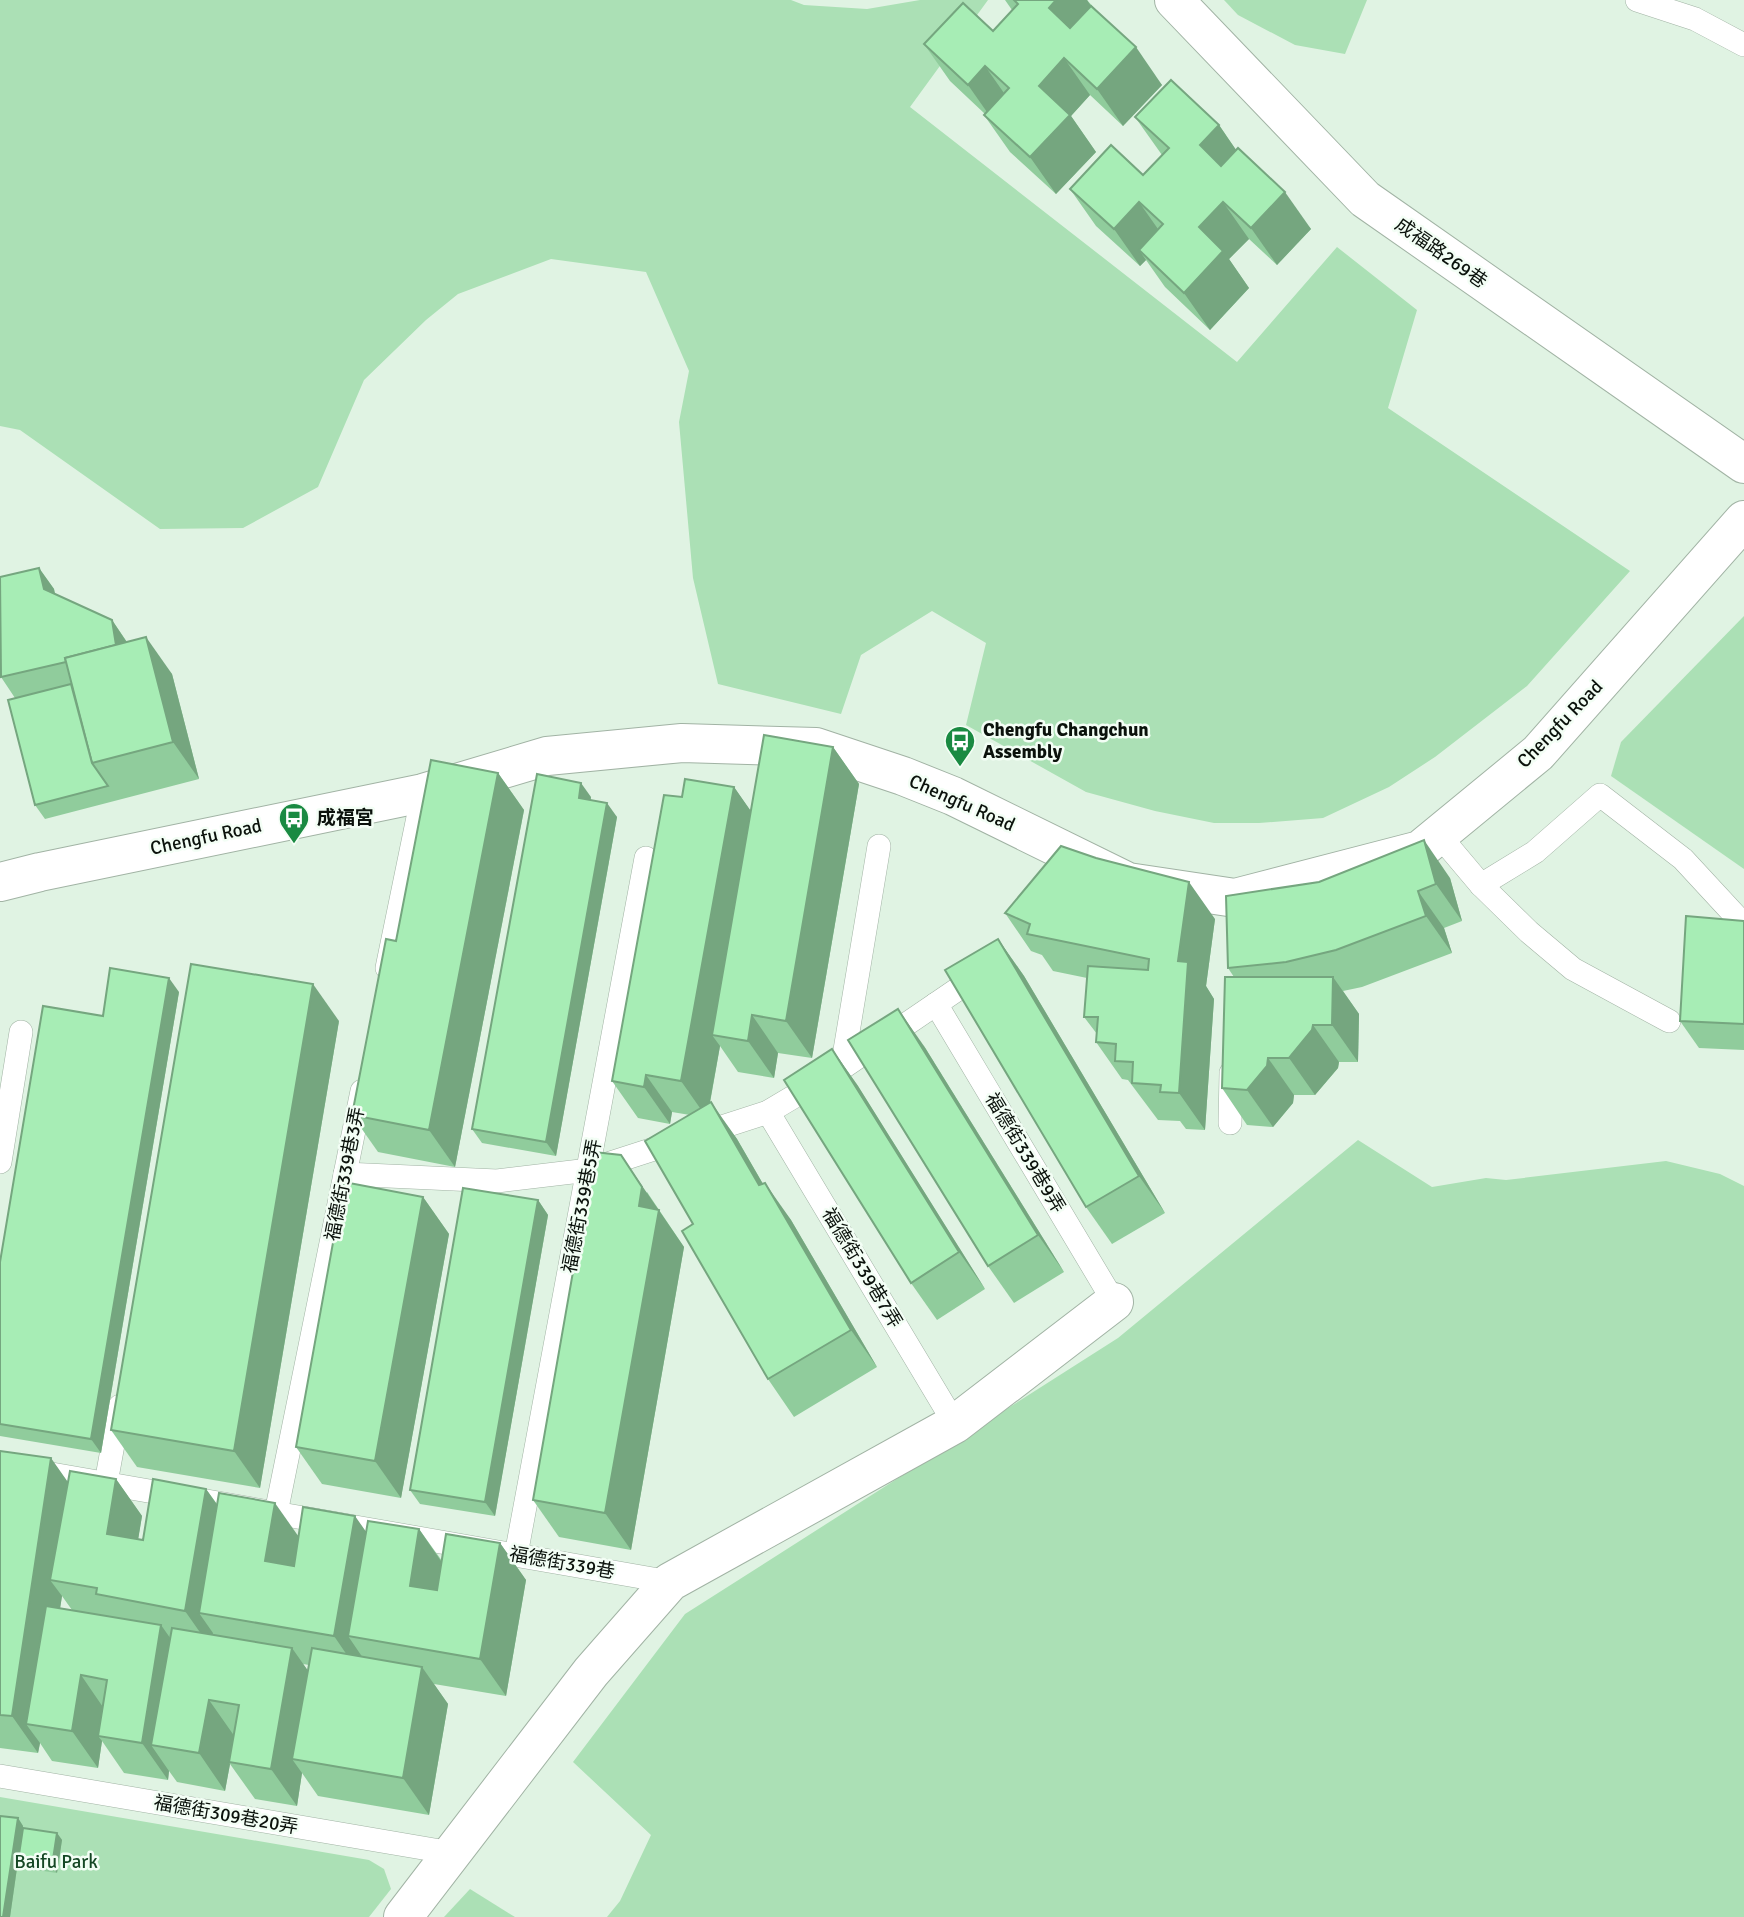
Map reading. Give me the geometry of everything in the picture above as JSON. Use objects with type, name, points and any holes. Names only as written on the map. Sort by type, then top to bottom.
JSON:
[{"type":"street","name":"成福路269巷","points":[[1174,0],[1365,200],[1744,464]]},
{"type":"street","name":"Chengfu Road","points":[[0,882],[423,793],[547,756],[682,743],[816,747],[953,796],[1128,882],[1235,911],[1420,850],[1538,753],[1744,520]]},
{"type":"street","points":[[403,1917],[591,1672],[670,1582],[955,1424],[1114,1302]]},
{"type":"lane","points":[[1637,0],[1695,19],[1744,44]]},
{"type":"lane","points":[[384,983],[423,793]]},
{"type":"lane","points":[[1481,884],[1535,852],[1600,795],[1683,859],[1744,925]]},
{"type":"lane","points":[[1438,834],[1481,884],[1529,932],[1573,969],[1669,1021]]},
{"type":"lane","points":[[842,1068],[879,846]]},
{"type":"lane","name":"福德街339巷5弄","points":[[516,1555],[646,858]]},
{"type":"lane","points":[[345,1174],[497,1181],[589,1170],[768,1112],[842,1068],[995,963]]},
{"type":"lane","name":"福德街339巷9弄","points":[[936,1004],[1114,1302]]},
{"type":"lane","points":[[0,1162],[21,1032]]},
{"type":"lane","points":[[1230,1123],[1232,1057]]},
{"type":"lane","name":"福德街339巷3弄","points":[[276,1513],[367,1065]]},
{"type":"lane","name":"福德街339巷7弄","points":[[768,1112],[955,1424]]},
{"type":"lane","points":[[106,1483],[123,1389]]},
{"type":"lane","name":"福德街339巷","points":[[0,1465],[670,1582]]},
{"type":"lane","name":"福德街309巷20弄","points":[[0,1776],[452,1853]]},
{"type":"green space","points":[[0,0],[791,0],[804,5],[867,9],[920,0],[988,0],[910,107],[1237,362],[1337,247],[1417,310],[1388,408],[1630,571],[1527,686],[1435,757],[1389,787],[1323,818],[1214,823],[1155,811],[1086,792],[966,725],[986,643],[932,611],[861,655],[841,714],[718,684],[693,578],[679,422],[689,371],[646,272],[551,259],[458,294],[426,320],[364,380],[318,487],[243,528],[160,529],[20,430],[0,426]]},
{"type":"green space","points":[[1224,0],[1367,0],[1345,54],[1295,45],[1238,15]]},
{"type":"green space","points":[[1744,616],[1744,869],[1611,776],[1621,742]]},
{"type":"green space","points":[[1358,1140],[1432,1187],[1486,1178],[1506,1180],[1666,1161],[1720,1174],[1744,1186],[1744,1917],[607,1917],[620,1901],[651,1835],[573,1762],[685,1614],[1118,1338]]},
{"type":"green space","name":"Baifu Park","points":[[0,1797],[369,1860],[384,1869],[391,1889],[369,1917],[0,1917]]},
{"type":"green space","points":[[470,1889],[515,1917],[444,1917]]},
{"type":"building","points":[[1014,0],[1056,0],[1049,8],[1070,28],[1091,6],[1136,47],[1097,89],[1064,58],[1039,86],[1070,115],[1030,157],[984,115],[1009,88],[985,66],[968,85],[924,44],[963,3],[993,31],[1018,4]]},
{"type":"building","points":[[1171,80],[1219,125],[1200,145],[1221,166],[1238,148],[1285,192],[1251,228],[1223,202],[1199,227],[1223,251],[1184,293],[1139,250],[1163,224],[1139,202],[1114,229],[1070,189],[1111,145],[1143,175],[1169,148],[1135,117]]},
{"type":"building","points":[[39,568],[44,589],[112,620],[116,645],[65,658],[66,662],[1,677],[0,577]]},
{"type":"building","points":[[146,637],[173,742],[92,763],[65,658]]},
{"type":"building","points":[[71,684],[92,763],[108,786],[35,805],[8,700]]},
{"type":"building","points":[[764,735],[833,747],[786,1021],[752,1015],[748,1041],[712,1035]]},
{"type":"building","points":[[431,760],[498,773],[429,1130],[352,1115],[386,939],[396,941]]},
{"type":"building","points":[[537,774],[581,783],[579,798],[607,803],[546,1142],[472,1129]]},
{"type":"building","points":[[685,779],[734,787],[681,1081],[646,1075],[644,1087],[612,1081],[664,795],[682,797]]},
{"type":"building","points":[[1424,840],[1436,884],[1418,891],[1426,916],[1336,950],[1286,962],[1228,968],[1226,896],[1319,882]]},
{"type":"building","points":[[1061,846],[1189,882],[1178,961],[1188,962],[1179,1093],[1160,1092],[1161,1085],[1132,1083],[1133,1062],[1115,1061],[1116,1044],[1096,1042],[1098,1017],[1084,1017],[1088,966],[1148,970],[1149,959],[1027,934],[1030,924],[1005,913]]},
{"type":"building","points":[[1686,916],[1744,921],[1744,1024],[1680,1021]]},
{"type":"building","points":[[998,939],[1139,1176],[1086,1207],[945,970]]},
{"type":"building","points":[[191,964],[313,984],[234,1451],[111,1430]]},
{"type":"building","points":[[110,968],[169,978],[91,1439],[0,1424],[0,1262],[43,1006],[103,1016]]},
{"type":"building","points":[[1225,977],[1333,977],[1332,1025],[1313,1025],[1312,1030],[1289,1058],[1268,1058],[1267,1066],[1247,1090],[1222,1088]]},
{"type":"building","points":[[898,1009],[1038,1235],[988,1266],[848,1040]]},
{"type":"building","points":[[832,1049],[959,1252],[911,1283],[784,1080]]},
{"type":"building","points":[[711,1102],[759,1185],[765,1183],[851,1330],[768,1379],[682,1231],[693,1224],[645,1141]]},
{"type":"building","points":[[594,1152],[621,1155],[642,1187],[639,1206],[659,1210],[605,1513],[533,1500]]},
{"type":"building","points":[[344,1182],[423,1197],[375,1461],[296,1447]]},
{"type":"building","points":[[463,1188],[538,1200],[485,1502],[410,1490]]},
{"type":"building","points":[[0,1451],[51,1458],[12,1716],[0,1715]]},
{"type":"building","points":[[70,1471],[116,1479],[107,1534],[143,1540],[153,1479],[206,1489],[185,1611],[96,1594],[97,1588],[50,1580]]},
{"type":"building","points":[[219,1493],[275,1503],[265,1561],[294,1566],[303,1507],[355,1516],[334,1636],[199,1613]]},
{"type":"building","points":[[368,1521],[419,1529],[410,1586],[437,1590],[446,1534],[500,1543],[480,1659],[348,1636]]},
{"type":"building","points":[[46,1606],[161,1625],[142,1743],[98,1736],[107,1680],[81,1675],[72,1731],[26,1724]]},
{"type":"building","points":[[172,1628],[292,1648],[271,1769],[229,1762],[239,1705],[209,1700],[199,1753],[151,1745]]},
{"type":"building","points":[[312,1648],[422,1667],[403,1778],[292,1759]]},
{"type":"building","points":[[0,1816],[18,1818],[3,1917],[0,1917]]},
{"type":"building","points":[[23,1828],[57,1833],[52,1866],[18,1861]]},
{"type":"place","name":"Chengfu Changchun Assembly","points":[[960,768]]},
{"type":"place","name":"成福宮","points":[[294,845]]}]
